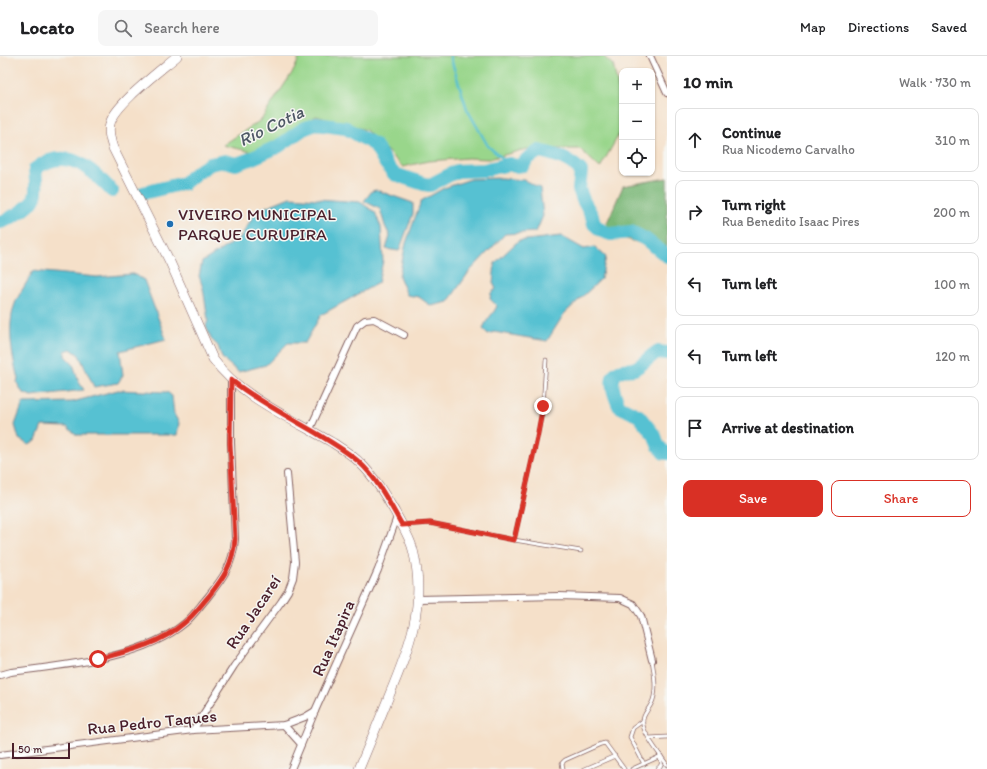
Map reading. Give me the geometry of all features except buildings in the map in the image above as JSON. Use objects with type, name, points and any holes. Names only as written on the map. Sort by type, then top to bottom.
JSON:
[{"type":"street","points":[[177,56],[132,95],[114,114],[110,122],[109,133],[113,148],[170,262],[213,359],[221,371],[243,390],[310,429],[360,462],[381,491],[413,548],[418,581],[418,599],[412,635],[405,658],[359,769]]},
{"type":"street","points":[[650,56],[667,93]]},
{"type":"street","points":[[310,429],[357,326],[365,320],[374,319],[404,335]]},
{"type":"street","points":[[0,675],[98,659],[144,647],[163,638],[186,622],[223,579],[231,563],[235,539],[230,443],[231,380]]},
{"type":"street","name":"Rua Jacareí","points":[[193,730],[234,666],[281,602],[288,591],[293,578],[295,562],[287,474]]},
{"type":"street","name":"Rua Itapira","points":[[291,769],[399,521]]},
{"type":"street","points":[[418,599],[559,596],[620,598],[633,604],[641,616],[652,660]]},
{"type":"street","name":"Rua Pedro Taques","points":[[0,755],[193,730],[284,725],[315,711]]},
{"type":"street","points":[[284,725],[301,744]]},
{"type":"lane","points":[[514,540],[543,406],[546,360]]},
{"type":"lane","points":[[399,521],[430,523],[514,540],[581,551]]},
{"type":"lane","points":[[652,660],[655,677],[655,692],[653,700],[644,717],[643,727],[667,765]]},
{"type":"lane","points":[[643,721],[633,728],[630,737],[644,764]]},
{"type":"lane","points":[[649,738],[667,737]]},
{"type":"lane","points":[[563,769],[562,763],[564,760],[605,743],[616,756],[624,769]]},
{"type":"lane","points":[[585,769],[616,756]]},
{"type":"lane","points":[[632,769],[660,756]]},
{"type":"lane","points":[[657,769],[662,765],[660,756]]},
{"type":"green space","points":[[300,56],[603,56],[613,65],[619,91],[619,134],[600,168],[580,149],[526,149],[489,159],[468,158],[428,161],[403,167],[366,130],[316,116],[260,154],[223,145],[261,120],[294,70]]},
{"type":"green space","points":[[667,178],[667,253],[660,249],[603,232],[623,186]]},
{"type":"water","points":[[502,178],[524,180],[540,188],[543,216],[536,232],[505,234],[469,272],[448,302],[431,306],[419,297],[407,295],[399,276],[406,243],[421,201],[444,188],[471,179]]},
{"type":"water","points":[[376,190],[413,203],[413,214],[399,251],[386,249],[390,236],[385,226],[380,209],[364,201],[372,191]]},
{"type":"water","points":[[290,197],[360,202],[375,212],[381,227],[383,261],[378,283],[321,315],[305,343],[288,343],[266,365],[238,372],[222,358],[218,346],[211,339],[206,326],[208,320],[203,288],[199,276],[202,262],[241,237],[256,211]]},
{"type":"water","points":[[561,236],[584,249],[595,247],[606,257],[601,279],[564,314],[547,341],[494,332],[488,334],[483,329],[497,306],[490,299],[491,293],[496,289],[493,283],[495,263],[518,241]]},
{"type":"water","points":[[33,271],[97,277],[133,274],[144,280],[166,339],[120,351],[123,375],[118,383],[94,387],[79,355],[71,349],[65,351],[65,356],[73,364],[79,382],[84,390],[31,396],[22,392],[17,382],[18,379],[12,350],[11,320],[16,301]]},
{"type":"water","points":[[118,390],[167,392],[172,396],[174,414],[179,423],[177,435],[77,435],[67,427],[42,426],[36,441],[29,445],[19,439],[15,425],[23,403],[72,402]]},
{"type":"waterway","points":[[450,56],[467,109],[488,146],[509,164]]},
{"type":"waterway","name":"Rio Cotia","points":[[143,193],[184,183],[210,164],[225,161],[236,164],[250,159],[279,146],[303,129],[316,124],[346,128],[375,145],[386,164],[394,174],[430,185],[457,171],[484,170],[509,164],[515,166],[523,165],[527,159],[539,151],[556,156],[567,161],[581,171],[579,189],[592,216],[594,224],[602,231],[611,234],[631,232],[645,239],[667,256]]},
{"type":"waterway","name":"Rio Cotia","points":[[0,222],[11,218],[30,205],[35,196],[36,190],[35,169],[47,162],[57,159],[68,159],[77,162],[95,174],[112,191]]},
{"type":"waterway","name":"Rio Cotia","points":[[667,353],[657,352],[634,369],[622,370],[614,376],[613,381],[614,392],[619,406],[639,416],[655,436],[658,445],[664,453],[667,453]]},
{"type":"place","name":"VIVEIRO MUNICIPAL PARQUE CURUPIRA","points":[[170,224]]},
{"type":"route","points":[[98,659],[144,647],[174,631],[186,622],[223,579],[231,563],[235,539],[230,443],[231,380],[243,390],[334,444],[360,462],[369,472],[390,503],[402,525],[430,523],[514,540],[543,406]]}]
